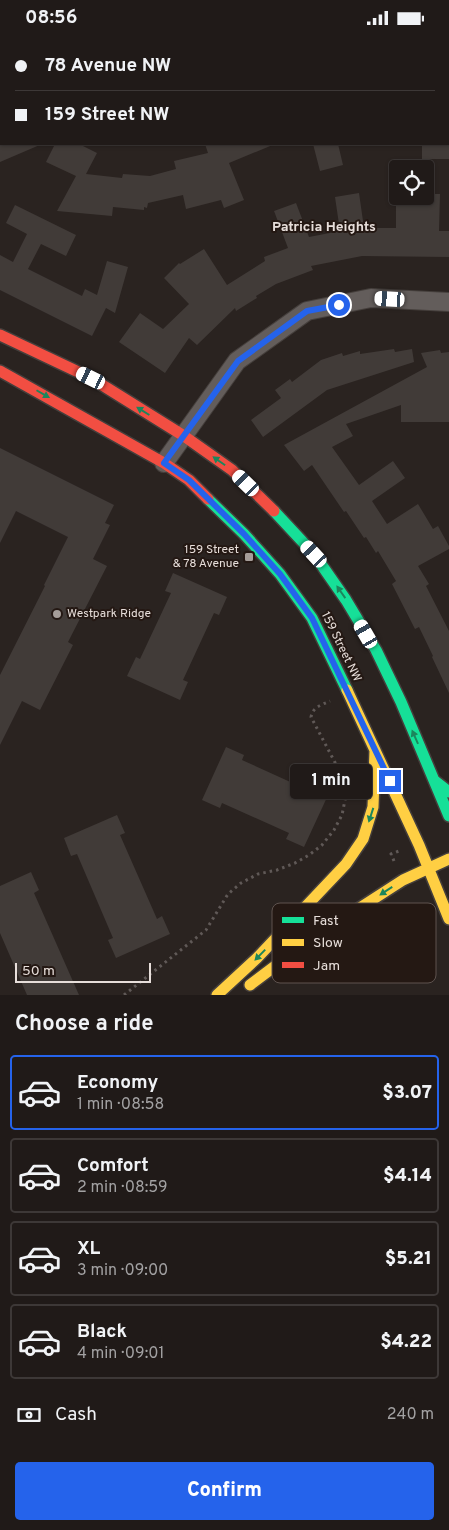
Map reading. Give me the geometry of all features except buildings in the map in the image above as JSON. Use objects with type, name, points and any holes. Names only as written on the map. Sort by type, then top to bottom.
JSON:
[{"type":"main road","name":"159 Street NW","points":[[0,335],[91,378],[184,436],[232,470],[273,510],[314,554],[346,600],[376,650],[449,816]]},
{"type":"main road","name":"159 Street NW","points":[[0,371],[164,463],[189,480],[244,534],[280,574],[312,618],[375,750],[429,869],[449,919]]},
{"type":"main road","points":[[309,903],[346,864],[363,839],[373,807],[375,750]]},
{"type":"main road","points":[[435,781],[449,792]]},
{"type":"main road","points":[[367,903],[404,880],[449,859]]},
{"type":"main road","points":[[217,995],[272,942]]},
{"type":"main road","points":[[244,989],[272,968]]},
{"type":"street","points":[[164,463],[238,361],[307,311],[371,298],[449,302]]},
{"type":"path","points":[[124,995],[206,930],[228,894],[241,883],[258,874],[277,870],[309,855],[322,845],[334,830],[342,815],[346,795],[339,770],[311,717],[312,711],[316,707],[348,692]]},
{"type":"traffic: fast","points":[[208,499],[244,534],[280,574],[312,618],[347,690]]},
{"type":"traffic: fast","points":[[274,511],[314,554],[346,600],[376,650],[401,702],[449,816]]},
{"type":"traffic: fast","points":[[435,781],[449,792]]},
{"type":"traffic: slow","points":[[347,690],[419,845],[449,919]]},
{"type":"traffic: slow","points":[[309,903],[346,864],[363,839],[373,807],[375,750]]},
{"type":"traffic: slow","points":[[367,903],[403,880],[449,859]]},
{"type":"traffic: slow","points":[[217,995],[272,942]]},
{"type":"traffic: slow","points":[[250,985],[272,968]]},
{"type":"traffic: jam","points":[[0,335],[91,378],[184,436],[232,470],[274,511]]},
{"type":"traffic: jam","points":[[0,371],[164,463],[189,480],[208,499]]},
{"type":"place","name":"159 Street & 78 Avenue","points":[[249,557]]},
{"type":"place","name":"Westpark Ridge","points":[[57,614]]},
{"type":"district","name":"Patricia Heights","points":[[324,227]]},
{"type":"route","points":[[339,305],[307,311],[238,361],[164,463],[189,480],[244,534],[280,574],[312,618],[390,781]]}]
